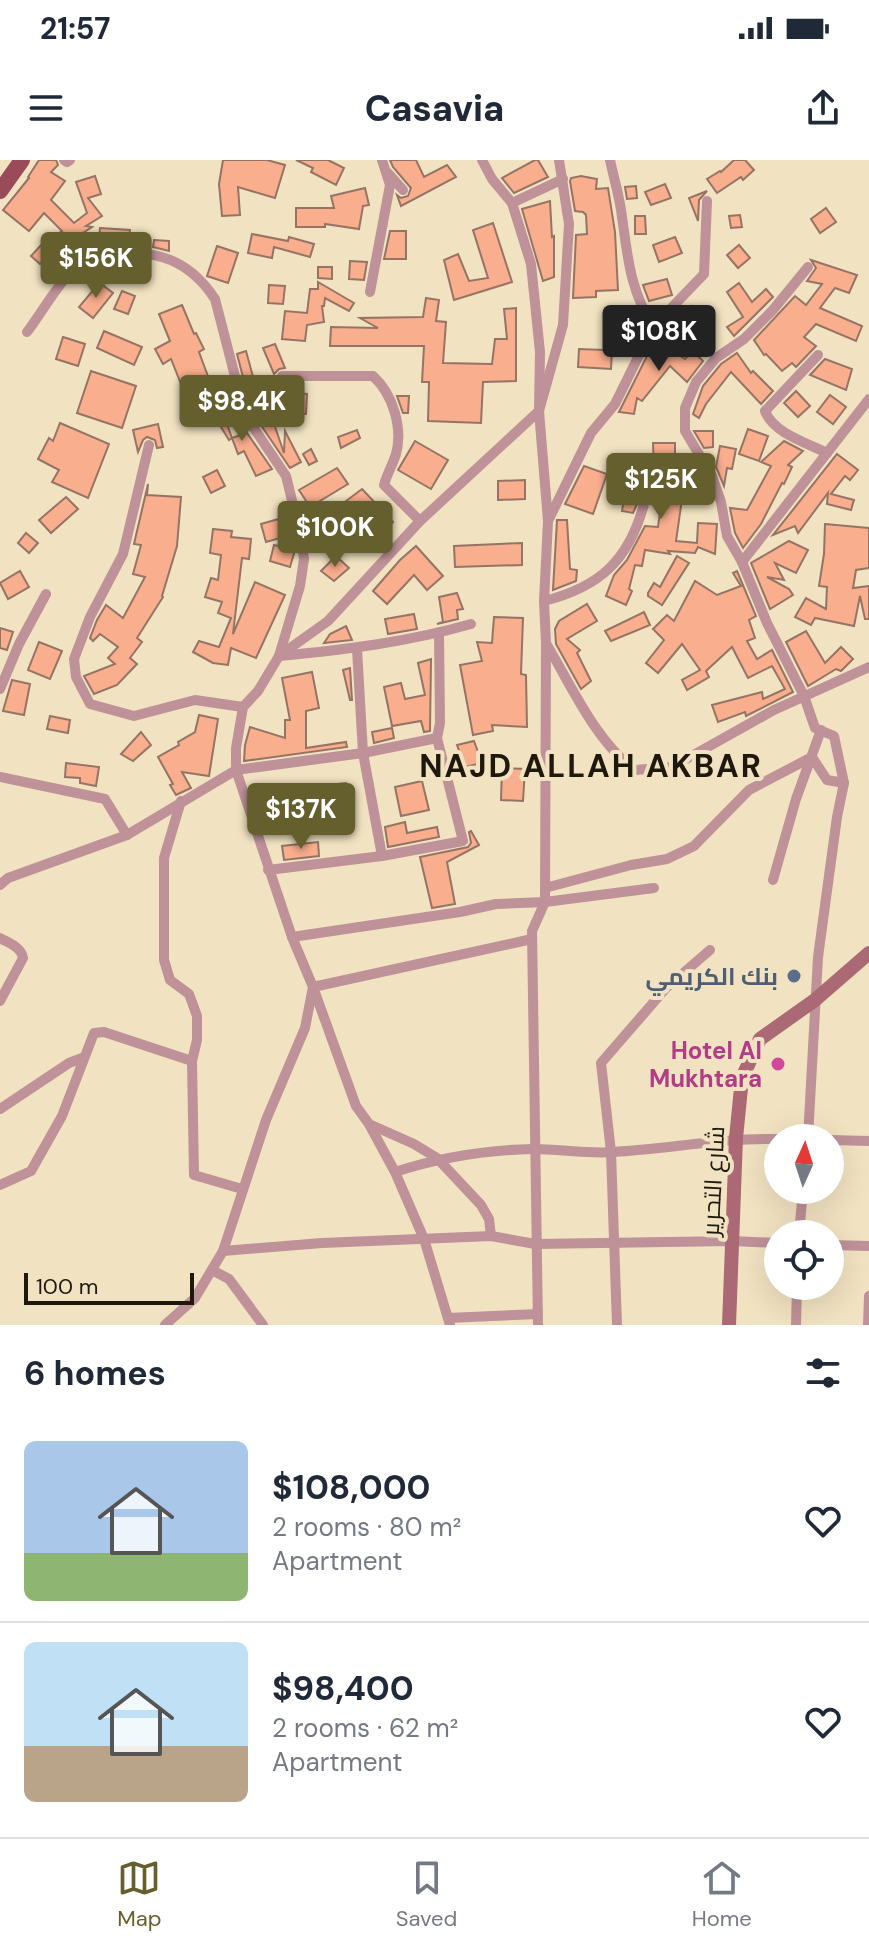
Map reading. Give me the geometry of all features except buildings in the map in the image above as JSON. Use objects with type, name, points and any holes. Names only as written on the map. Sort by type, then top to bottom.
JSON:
[{"type":"main road","points":[[0,191],[22,160]]},
{"type":"main road","name":"شارع التحرير","points":[[729,1325],[736,1138],[742,1078],[760,1039],[815,1000],[869,953]]},
{"type":"street","points":[[370,292],[390,185],[382,160]]},
{"type":"street","points":[[27,332],[72,271],[124,254],[142,253],[173,259],[206,285],[215,299],[245,415],[286,476],[304,559],[292,616],[279,656],[258,691],[243,707],[236,748],[236,770],[268,870],[356,1106],[395,1172],[424,1239],[449,1322],[538,1320],[532,931],[545,902],[544,601],[548,521],[539,411],[540,352],[531,264],[512,203],[492,179],[482,160]]},
{"type":"street","points":[[279,656],[328,621],[420,521],[539,411],[563,325],[569,224],[559,160]]},
{"type":"street","points":[[610,160],[622,214],[627,260],[638,302],[653,327]]},
{"type":"street","points":[[387,172],[403,190]]},
{"type":"street","points":[[512,203],[563,179]]},
{"type":"street","points":[[548,521],[591,433],[615,404],[653,327],[704,274],[707,201]]},
{"type":"street","points":[[808,267],[772,311],[744,339],[716,358],[696,382],[685,408],[685,431],[712,476],[721,502],[727,536],[804,696],[815,728],[834,736],[844,783],[830,864],[815,1000],[809,1124]]},
{"type":"street","points":[[818,355],[765,411],[766,416],[782,431],[827,453]]},
{"type":"street","points":[[282,376],[373,376],[383,385],[397,424],[398,441],[384,485],[420,521]]},
{"type":"street","points":[[742,562],[869,399]]},
{"type":"street","points":[[149,445],[123,554],[90,617],[74,659],[76,677],[90,704],[134,716],[195,700],[243,707]]},
{"type":"street","points":[[544,601],[564,596],[605,574],[619,560],[637,532],[644,504]]},
{"type":"street","points":[[0,689],[19,644],[46,594]]},
{"type":"street","points":[[279,656],[357,649],[471,624]]},
{"type":"street","points":[[268,870],[382,856],[463,841],[437,738],[440,723],[439,633]]},
{"type":"street","points":[[546,643],[604,740],[620,759],[635,770],[672,767],[804,696],[869,667]]},
{"type":"street","points":[[357,649],[363,753],[382,856]]},
{"type":"street","points":[[773,880],[796,799],[821,730]]},
{"type":"street","points":[[0,885],[8,878],[127,835],[236,770],[363,753],[437,738]]},
{"type":"street","points":[[545,888],[631,865],[667,859],[694,846],[749,790],[812,757]]},
{"type":"street","points":[[812,757],[827,780],[844,783]]},
{"type":"street","points":[[0,777],[105,799],[127,835]]},
{"type":"street","points":[[181,801],[164,858],[164,960],[170,980],[189,994],[197,1016],[197,1040],[192,1061],[194,1175],[242,1189]]},
{"type":"street","points":[[292,937],[496,904],[545,902],[654,888]]},
{"type":"street","points":[[0,938],[17,947],[23,958],[0,1001]]},
{"type":"street","points":[[313,987],[532,939]]},
{"type":"street","points":[[617,1325],[611,1152],[601,1063],[666,988],[710,950]]},
{"type":"street","points":[[165,1325],[195,1298],[223,1251],[266,1120],[305,1028],[313,987]]},
{"type":"street","points":[[0,1185],[31,1171],[62,1116],[94,1033],[104,1032],[192,1061]]},
{"type":"street","points":[[0,1109],[69,1063],[82,1058]]},
{"type":"street","points":[[369,1124],[437,1158],[481,1205],[489,1219],[491,1236]]},
{"type":"street","points":[[395,1172],[437,1158],[480,1152],[534,1149],[611,1152],[736,1138],[764,1139]]},
{"type":"street","points":[[844,1140],[869,1141]]},
{"type":"street","points":[[223,1251],[322,1243],[491,1236],[535,1244],[764,1242]]},
{"type":"street","points":[[844,1245],[869,1246]]},
{"type":"street","points":[[212,1270],[229,1279],[263,1325]]},
{"type":"street","points":[[868,1325],[869,1296]]},
{"type":"street","points":[[796,1325],[797,1300]]},
{"type":"place","name":"بنك الكريمي","points":[[794,976]]},
{"type":"place","name":"Hotel Al Mukhtara","points":[[778,1064]]},
{"type":"district","name":"NAJD ALLAH AKBAR","points":[[591,766]]}]
